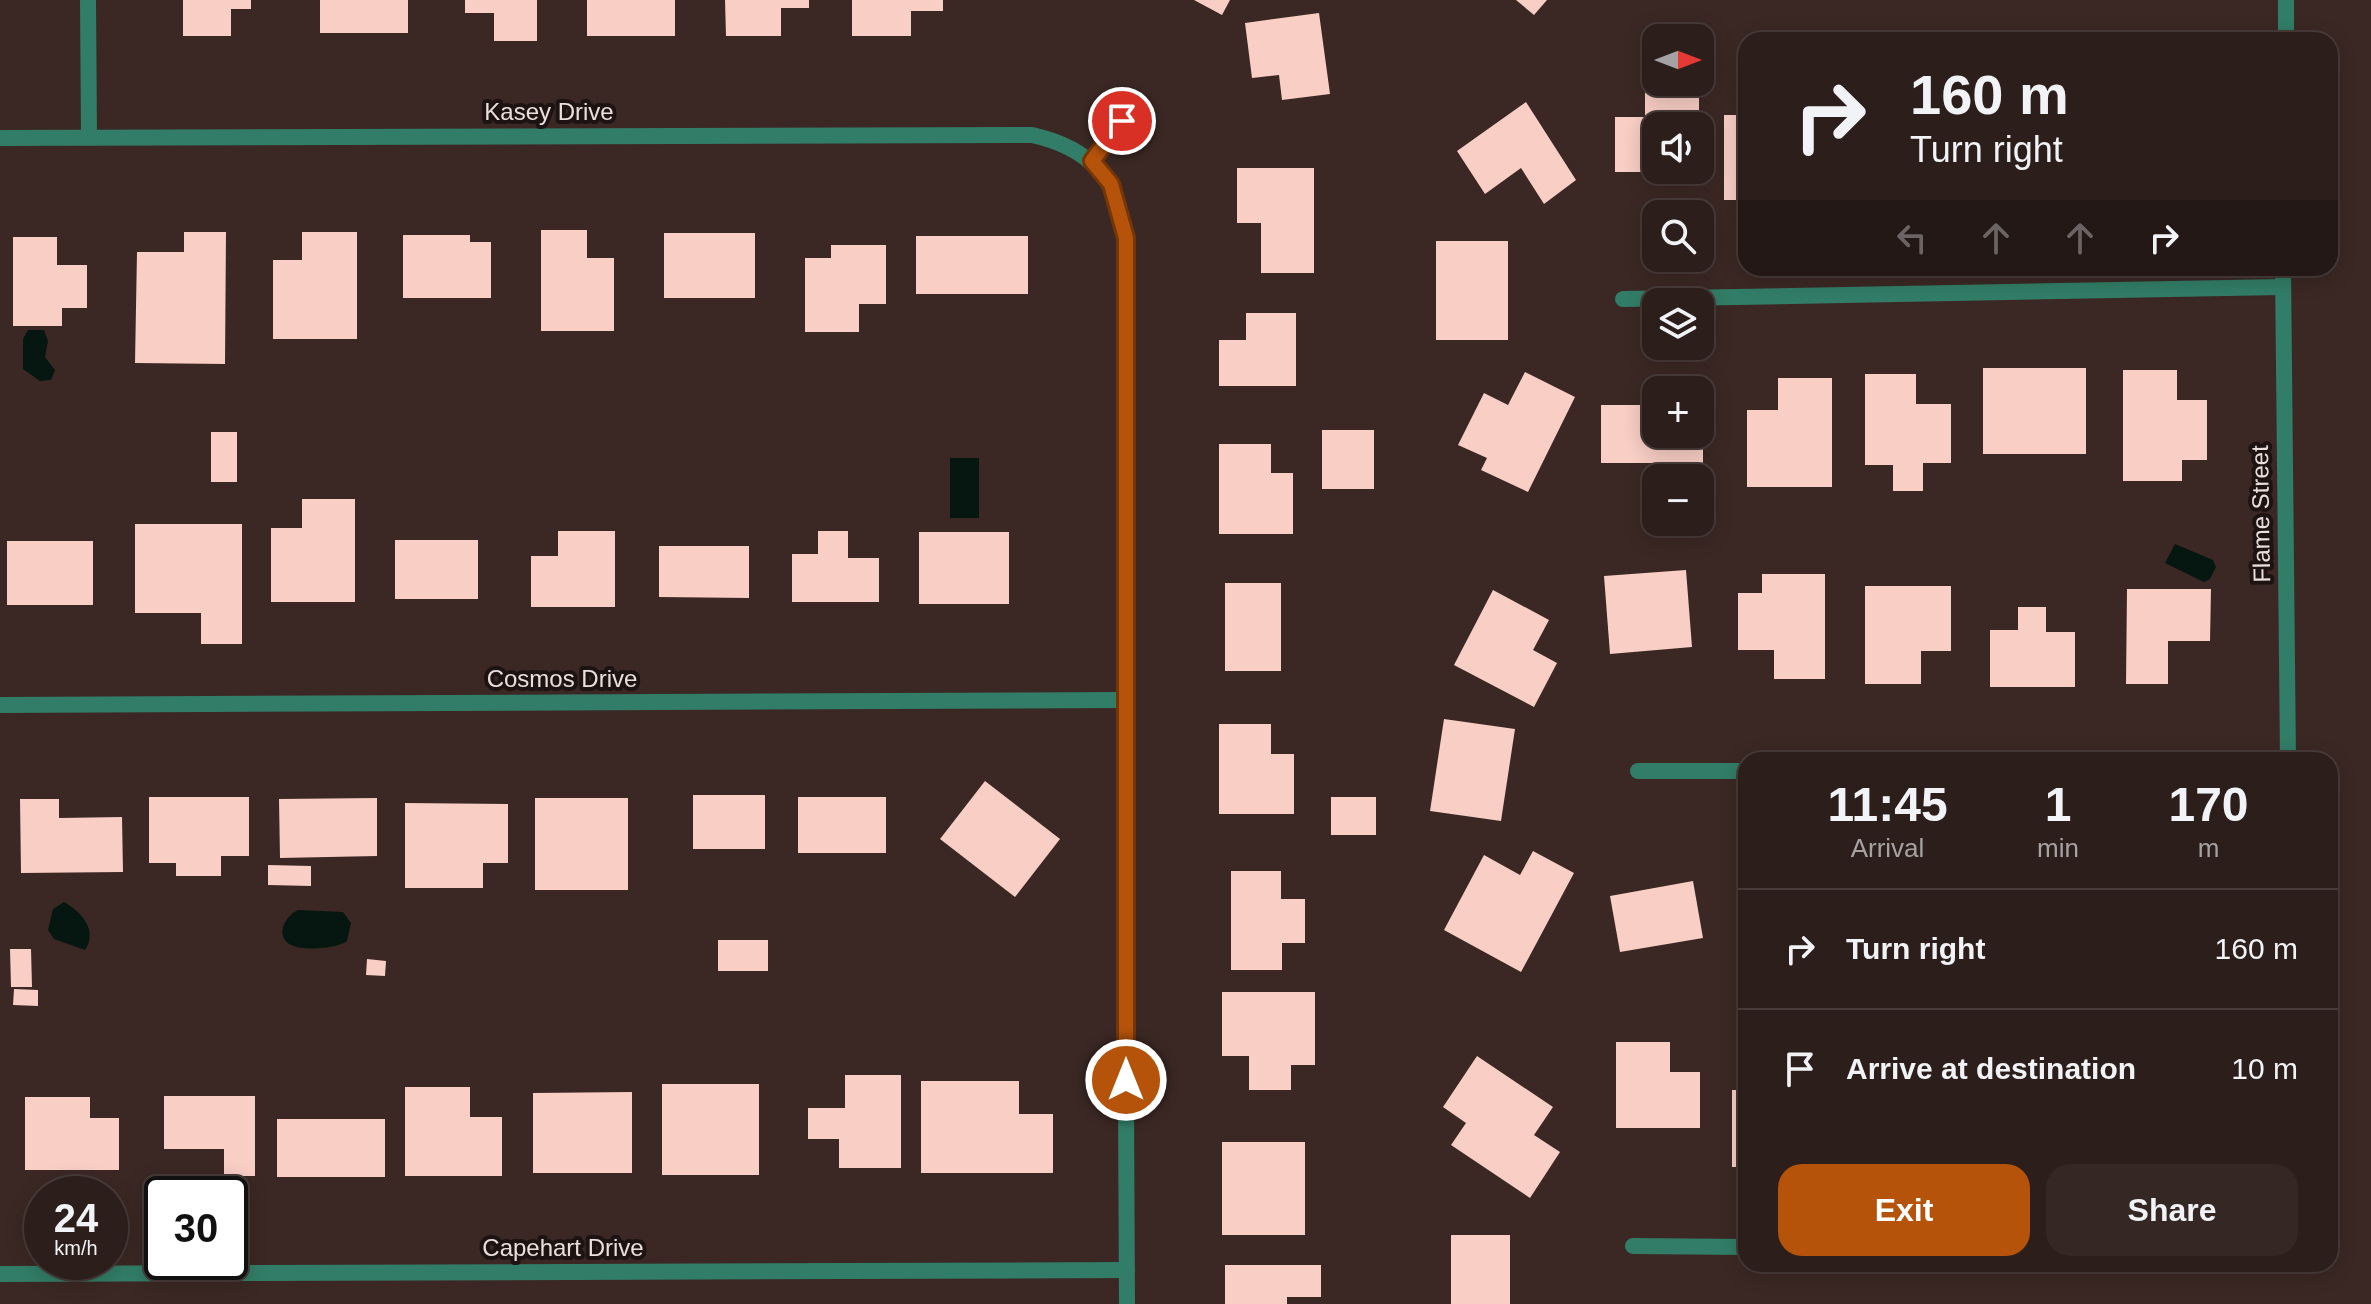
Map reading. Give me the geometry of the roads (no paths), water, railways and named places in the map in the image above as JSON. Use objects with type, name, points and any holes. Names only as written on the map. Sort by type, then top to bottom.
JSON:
[{"type":"street","points":[[88,0],[89,137]]},
{"type":"street","points":[[2286,0],[2286,32]]},
{"type":"street","points":[[1127,1304],[1124,700],[1126,238],[1111,184],[1092,161],[1137,101]]},
{"type":"street","name":"Kasey Drive","points":[[0,138],[1032,135],[1065,144],[1092,161]]},
{"type":"street","name":"Flame Street","points":[[2283,276],[2288,752]]},
{"type":"street","points":[[1623,299],[2282,287]]},
{"type":"street","name":"Cosmos Drive","points":[[0,705],[1124,700]]},
{"type":"street","points":[[1638,771],[1738,771]]},
{"type":"street","points":[[1633,1246],[1738,1247]]},
{"type":"street","name":"Capehart Drive","points":[[0,1274],[1127,1270]]}]
